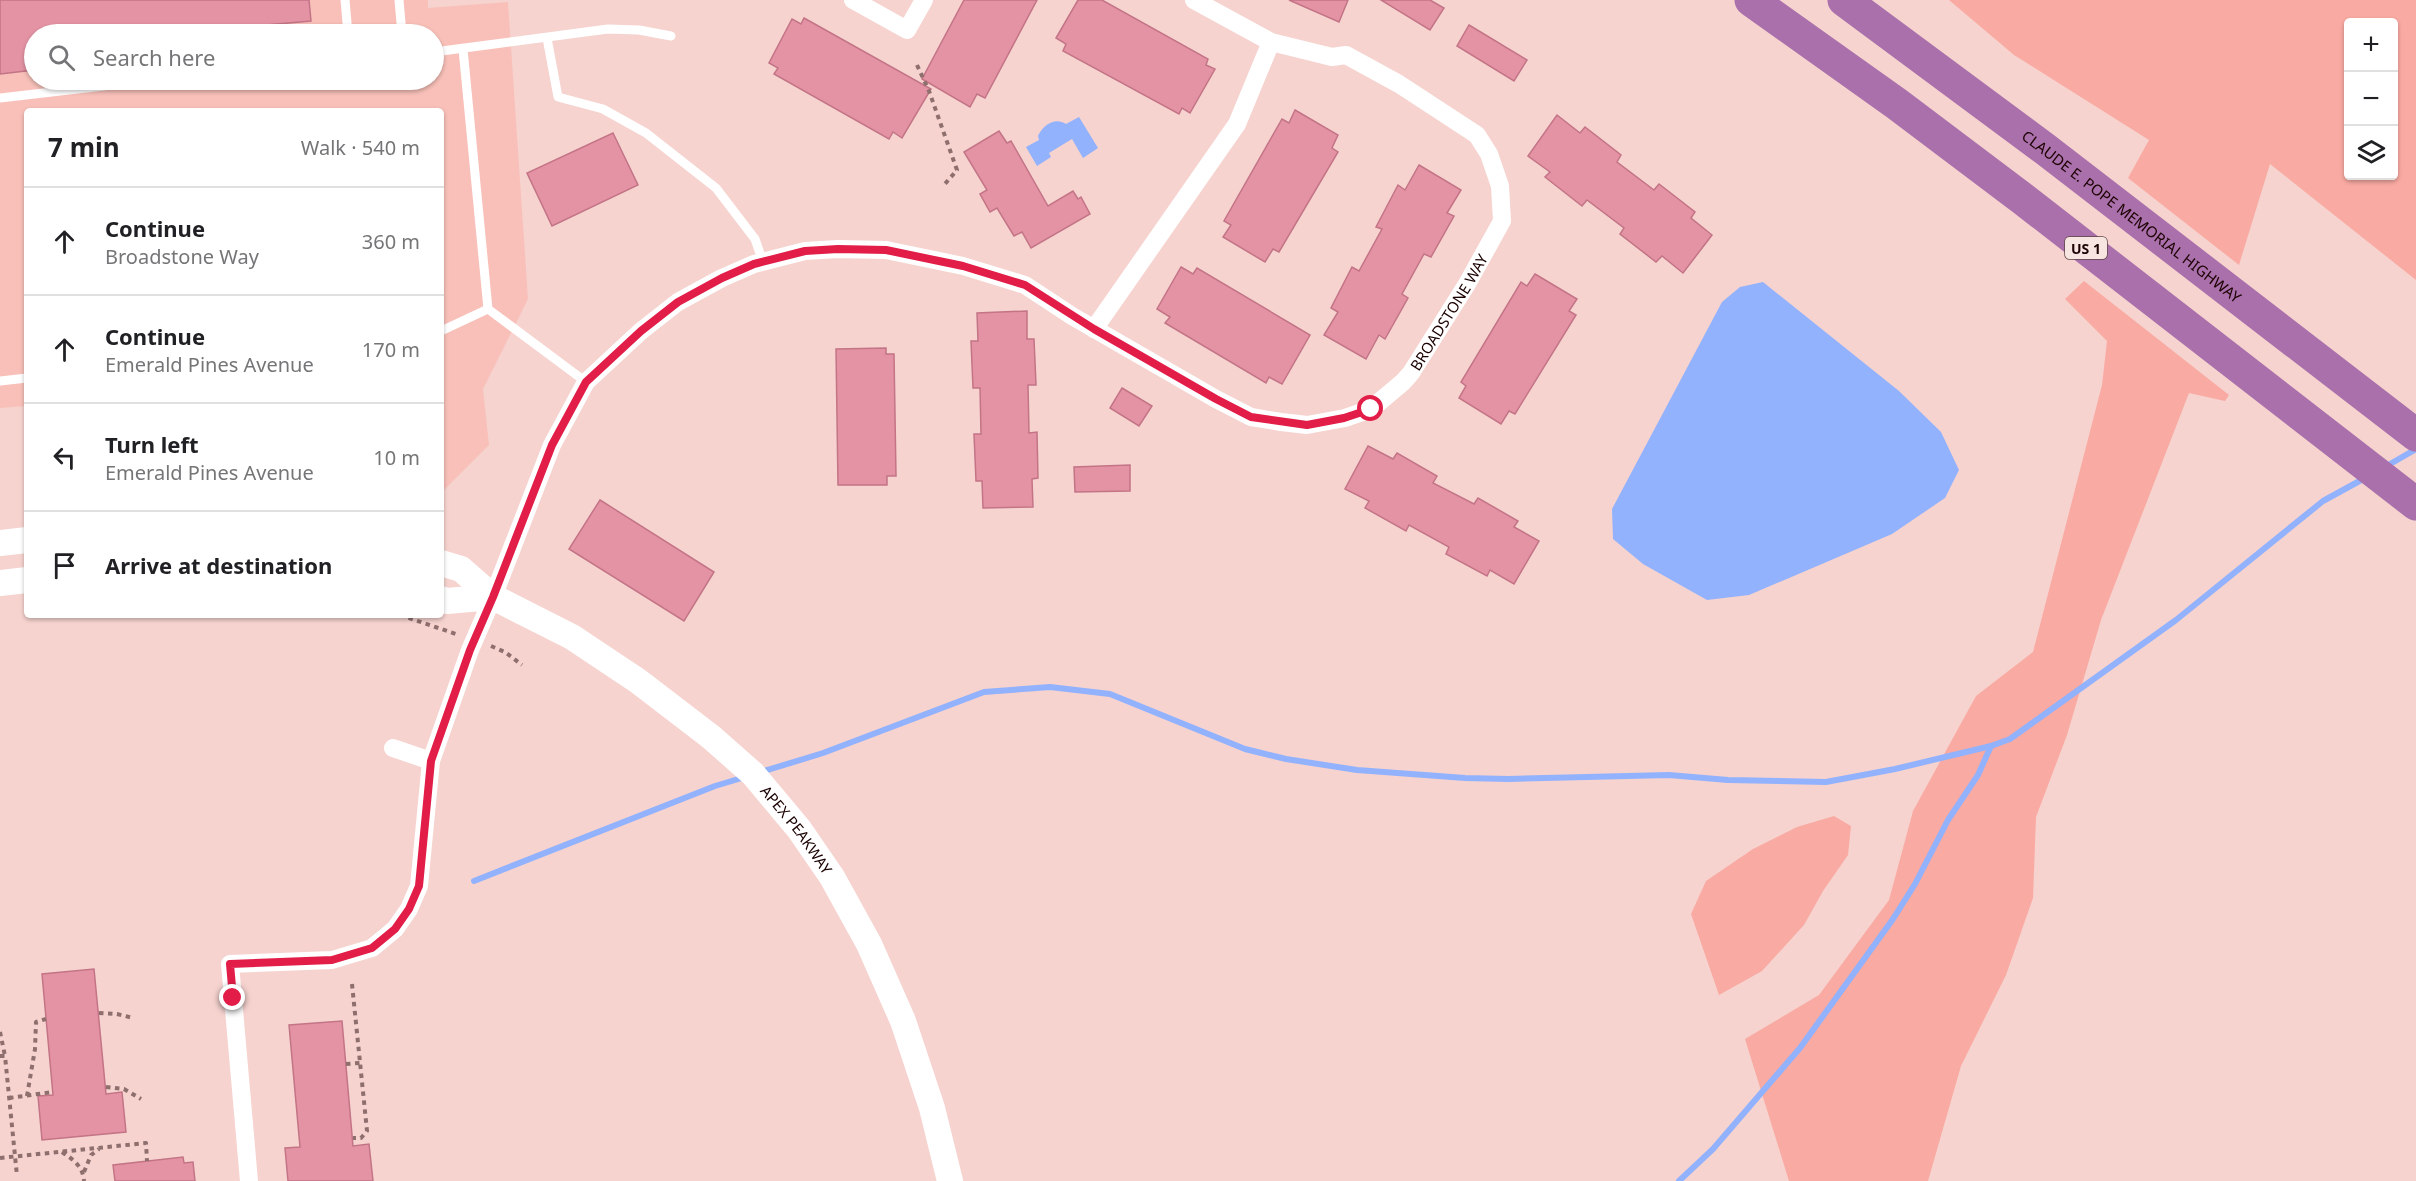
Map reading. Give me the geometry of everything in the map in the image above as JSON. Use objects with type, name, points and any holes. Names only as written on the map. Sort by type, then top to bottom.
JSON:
[{"type":"highway","name":"US 1","points":[[1751,0],[2014,193],[2416,504]]},
{"type":"highway","name":"CLAUDE E. POPE MEMORIAL HIGHWAY","points":[[1844,0],[2046,149],[2416,435]]},
{"type":"main road","points":[[0,543],[24,540]]},
{"type":"main road","name":"APEX PEAKWAY","points":[[444,564],[461,569],[493,597],[572,637],[638,681],[711,737],[753,774],[799,829],[832,877],[870,944],[903,1021],[932,1108],[950,1181]]},
{"type":"main road","points":[[0,583],[24,580]]},
{"type":"main road","points":[[444,600],[493,597]]},
{"type":"street","points":[[853,0],[907,30],[924,0]]},
{"type":"street","name":"BROADSTONE WAY","points":[[249,1181],[230,964],[332,960],[372,948],[395,929],[409,909],[419,886],[431,761],[470,650],[552,445],[586,382],[641,331],[678,302],[722,278],[763,262],[805,251],[886,250],[963,266],[1025,285],[1094,329],[1251,417],[1307,425],[1344,418],[1371,409],[1412,372],[1467,284],[1502,221],[1500,186],[1496,170],[1477,135],[1399,84],[1346,55],[1332,57],[1271,42],[1194,0]]},
{"type":"street","points":[[1094,329],[1237,124],[1271,42]]},
{"type":"street","points":[[393,748],[431,761]]},
{"type":"lane","points":[[345,0],[347,24]]},
{"type":"lane","points":[[399,0],[401,24]]},
{"type":"lane","points":[[444,51],[608,29],[639,30],[671,36]]},
{"type":"lane","points":[[547,38],[558,97],[603,109],[646,133],[716,188],[755,239],[763,262]]},
{"type":"lane","points":[[463,49],[488,309],[586,382]]},
{"type":"lane","points":[[0,98],[69,90]]},
{"type":"lane","points":[[444,330],[488,309]]},
{"type":"lane","points":[[0,381],[24,378]]},
{"type":"path","points":[[917,65],[929,90],[957,170],[944,184]]},
{"type":"path","points":[[409,618],[443,630]]},
{"type":"path","points":[[505,652],[522,665]]},
{"type":"path","points":[[352,984],[367,1131],[361,1138],[353,1138]]},
{"type":"path","points":[[99,1013],[133,1018]]},
{"type":"path","points":[[27,1096],[35,1049],[36,1022],[46,1019]]},
{"type":"path","points":[[0,1032],[17,1176]]},
{"type":"path","points":[[346,1064],[360,1063]]},
{"type":"path","points":[[106,1087],[124,1089],[141,1099]]},
{"type":"path","points":[[9,1098],[53,1092]]},
{"type":"path","points":[[0,1158],[146,1143],[147,1161]]},
{"type":"path","points":[[83,1172],[91,1155],[100,1148]]},
{"type":"path","points":[[63,1152],[78,1165],[83,1172],[84,1181]]},
{"type":"shaded area","points":[[0,0],[428,0],[428,8],[508,2],[528,299],[483,389],[489,445],[444,490],[444,108],[24,108],[24,406],[0,408]]},
{"type":"shaded area","points":[[1949,0],[2416,0],[2416,280],[2270,164],[2239,265],[2128,178],[2149,140],[2014,55]]},
{"type":"shaded area","points":[[2084,281],[2229,395],[2225,401],[2189,393],[2101,620],[2067,735],[2036,817],[2033,898],[2006,975],[1961,1066],[1928,1181],[1789,1181],[1745,1039],[1819,995],[1889,900],[1913,811],[1976,696],[2033,652],[2102,385],[2107,341],[2065,299]]},
{"type":"shaded area","points":[[1834,816],[1851,826],[1848,855],[1823,891],[1804,925],[1762,971],[1719,995],[1691,914],[1706,881],[1753,849],[1797,827]]},
{"type":"water","points":[[1079,117],[1098,148],[1083,158],[1072,139],[1049,153],[1051,157],[1037,166],[1026,147],[1039,140],[1040,132],[1050,123],[1058,121],[1066,124]]},
{"type":"water","points":[[1763,282],[1899,391],[1941,432],[1959,470],[1945,498],[1892,534],[1749,595],[1707,600],[1643,564],[1613,539],[1612,509],[1722,302],[1740,287]]},
{"type":"building","points":[[0,0],[309,0],[311,21],[277,24],[24,24],[24,71],[0,74]]},
{"type":"building","points":[[964,0],[1037,0],[985,98],[977,94],[970,107],[922,79]]},
{"type":"building","points":[[1078,0],[1102,0],[1208,59],[1206,65],[1215,69],[1190,113],[1182,108],[1179,114],[1063,51],[1066,44],[1056,38]]},
{"type":"building","points":[[1289,0],[1348,0],[1339,22]]},
{"type":"building","points":[[1381,0],[1430,0],[1444,8],[1430,30]]},
{"type":"building","points":[[804,18],[931,89],[902,138],[893,132],[889,139],[774,74],[778,68],[769,63],[792,19],[801,24]]},
{"type":"building","points":[[1469,25],[1527,60],[1514,81],[1457,46]]},
{"type":"building","points":[[1295,110],[1338,135],[1332,148],[1338,152],[1279,252],[1273,249],[1265,262],[1223,237],[1231,225],[1224,221],[1282,119],[1289,123]]},
{"type":"building","points":[[1557,115],[1580,133],[1585,127],[1621,155],[1617,162],[1654,190],[1659,184],[1695,212],[1691,218],[1712,235],[1683,273],[1662,256],[1656,262],[1620,234],[1624,228],[1587,200],[1582,206],[1545,177],[1550,172],[1528,156]]},
{"type":"building","points":[[999,131],[1007,143],[1011,141],[1048,206],[1073,191],[1078,199],[1081,197],[1090,214],[1031,248],[1022,232],[1014,236],[997,208],[990,212],[980,194],[987,190],[964,152]]},
{"type":"building","points":[[613,133],[638,185],[552,226],[527,173]]},
{"type":"building","points":[[1419,165],[1461,190],[1447,213],[1454,216],[1431,257],[1424,254],[1402,294],[1408,298],[1385,339],[1379,335],[1366,359],[1324,335],[1338,312],[1331,308],[1352,267],[1359,271],[1382,229],[1376,227],[1398,185],[1405,190]]},
{"type":"building","points":[[1181,267],[1193,274],[1197,268],[1310,335],[1282,384],[1269,377],[1266,383],[1165,323],[1170,317],[1157,309]]},
{"type":"building","points":[[1535,274],[1577,299],[1569,311],[1576,315],[1515,414],[1509,411],[1501,424],[1459,398],[1466,386],[1461,382],[1521,282],[1527,286]]},
{"type":"building","points":[[1027,311],[1027,339],[1034,339],[1036,385],[1028,385],[1029,433],[1037,432],[1038,478],[1032,479],[1033,507],[983,508],[982,481],[976,481],[974,434],[981,434],[980,388],[973,388],[971,341],[978,341],[977,313]]},
{"type":"building","points":[[886,348],[886,354],[894,354],[896,476],[887,476],[887,485],[838,485],[836,349]]},
{"type":"building","points":[[1122,388],[1152,406],[1139,426],[1110,408]]},
{"type":"building","points":[[1368,446],[1393,459],[1397,453],[1437,476],[1433,483],[1474,504],[1478,498],[1518,521],[1514,527],[1539,541],[1514,584],[1490,570],[1487,576],[1446,554],[1449,547],[1409,525],[1406,531],[1365,508],[1369,501],[1345,489]]},
{"type":"building","points":[[1130,465],[1130,491],[1075,492],[1074,467]]},
{"type":"building","points":[[600,500],[714,572],[684,621],[569,549]]},
{"type":"building","points":[[94,969],[106,1094],[122,1092],[126,1132],[42,1140],[38,1096],[53,1095],[42,974]]},
{"type":"building","points":[[342,1021],[353,1146],[369,1144],[373,1181],[288,1181],[285,1148],[300,1147],[289,1025]]},
{"type":"building","points":[[183,1157],[184,1163],[193,1162],[195,1181],[115,1181],[113,1165]]},
{"type":"waterway","points":[[2385,467],[2416,449]]},
{"type":"waterway","points":[[761,772],[823,753],[984,692],[1050,687],[1110,694],[1245,749],[1286,759],[1357,770],[1465,778],[1669,775],[1728,780],[1826,782],[1895,769],[1991,746],[2010,739],[2176,620],[2323,501],[2365,478]]},
{"type":"waterway","points":[[1679,1181],[1713,1149],[1800,1048],[1893,919],[1915,884],[1948,820],[1978,775],[1991,746]]},
{"type":"waterway","points":[[474,881],[715,786],[745,777]]},
{"type":"route","points":[[233,998],[230,964],[332,960],[372,948],[395,929],[409,909],[419,886],[431,761],[474,639],[493,597],[552,445],[586,382],[641,331],[678,302],[722,278],[754,264],[805,251],[886,250],[963,266],[1025,285],[1094,329],[1251,417],[1307,425],[1344,418],[1371,409]]}]
